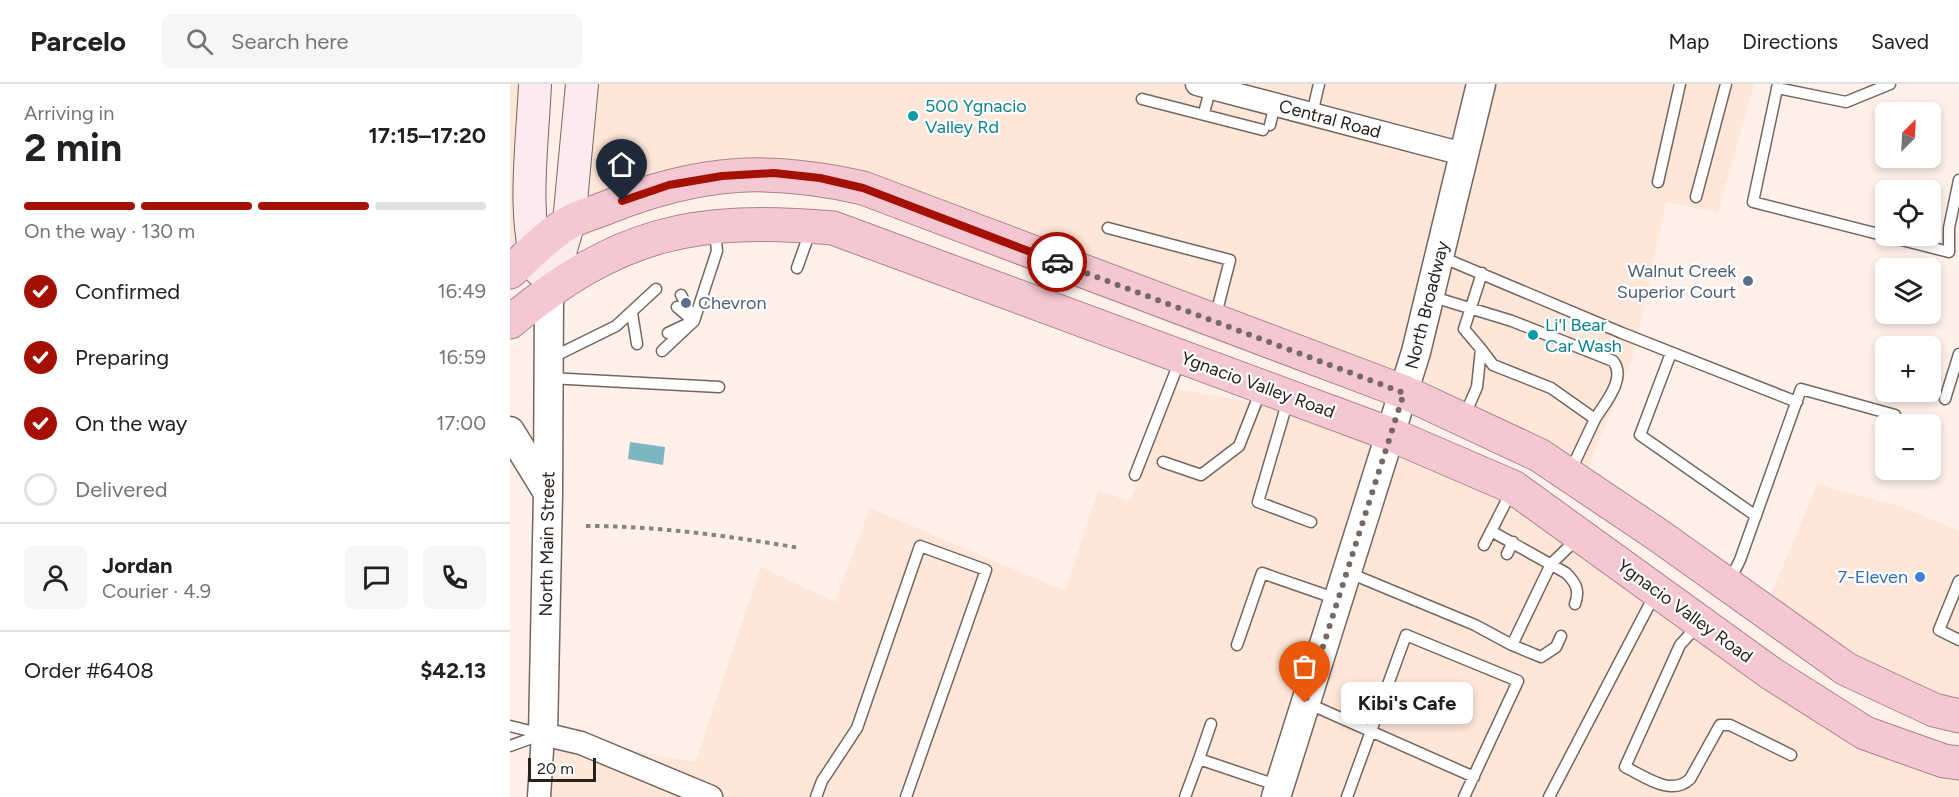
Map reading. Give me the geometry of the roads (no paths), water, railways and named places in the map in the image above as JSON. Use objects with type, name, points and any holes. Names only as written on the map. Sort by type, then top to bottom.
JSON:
[{"type":"highway","points":[[522,262],[569,222],[634,196],[669,185],[722,176],[774,173],[820,178],[863,188],[1404,393],[1539,455],[1846,669],[1934,711],[1959,716]]},
{"type":"highway","name":"Ygnacio Valley Road","points":[[510,322],[549,290],[611,253],[651,238],[715,225],[782,224],[833,228],[1390,434],[1513,487],[1772,674],[1865,732],[1954,767]]},
{"type":"main road","name":"North Main Street","points":[[535,84],[530,208],[522,262],[549,290],[569,222],[582,84]]},
{"type":"street","name":"North Broadway","points":[[1278,791],[1404,393],[1481,84]]},
{"type":"street","name":"Central Road","points":[[1206,91],[1269,120],[1312,114],[1463,154]]},
{"type":"street","name":"North Main Street","points":[[539,797],[543,734],[548,494],[549,290]]},
{"type":"street","points":[[510,431],[548,494]]},
{"type":"street","points":[[543,734],[581,743],[711,797]]},
{"type":"lane","points":[[1312,114],[1319,84]]},
{"type":"lane","points":[[1658,182],[1680,84]]},
{"type":"lane","points":[[1696,197],[1726,84]]},
{"type":"lane","points":[[1890,84],[1846,102],[1777,86],[1753,202],[1949,252],[1949,228],[1959,180]]},
{"type":"lane","points":[[1142,99],[1269,120]]},
{"type":"lane","points":[[662,351],[694,321],[717,251],[715,225]]},
{"type":"lane","points":[[797,268],[813,226]]},
{"type":"lane","points":[[1108,228],[1230,260],[1214,321]]},
{"type":"lane","points":[[1439,256],[1671,353],[1797,402]]},
{"type":"lane","points":[[1482,273],[1464,328],[1480,350],[1493,365],[1551,388],[1595,419]]},
{"type":"lane","points":[[548,369],[615,326],[656,289]]},
{"type":"lane","points":[[681,295],[694,321]]},
{"type":"lane","points":[[1429,296],[1471,308],[1613,361],[1618,367],[1618,375],[1569,475]]},
{"type":"lane","points":[[632,312],[651,300]]},
{"type":"lane","points":[[676,307],[694,321]]},
{"type":"lane","points":[[632,312],[643,326]]},
{"type":"lane","points":[[632,312],[637,344]]},
{"type":"lane","points":[[668,333],[694,321]]},
{"type":"lane","points":[[1463,420],[1477,387],[1480,350]]},
{"type":"lane","points":[[1671,353],[1640,435],[1756,516]]},
{"type":"lane","points":[[1945,399],[1959,354]]},
{"type":"lane","points":[[1135,475],[1181,357]]},
{"type":"lane","points":[[548,369],[719,387]]},
{"type":"lane","points":[[1727,585],[1740,560],[1802,389],[1891,414]]},
{"type":"lane","points":[[1163,462],[1201,475],[1239,446],[1275,392]]},
{"type":"lane","points":[[1275,392],[1279,425],[1258,502],[1311,522]]},
{"type":"lane","points":[[1484,545],[1513,487]]},
{"type":"lane","points":[[1491,531],[1551,564],[1575,582],[1579,594],[1575,604]]},
{"type":"lane","points":[[1512,645],[1551,564],[1580,536]]},
{"type":"lane","points":[[1507,554],[1513,542]]},
{"type":"lane","points":[[816,797],[822,781],[857,728],[920,546],[986,570],[906,797]]},
{"type":"lane","points":[[1346,572],[1475,625],[1512,645],[1541,657],[1556,647],[1561,636]]},
{"type":"lane","points":[[1238,645],[1262,573],[1338,599]]},
{"type":"lane","points":[[1959,581],[1939,630],[1959,640]]},
{"type":"lane","points":[[1549,797],[1644,619],[1656,591]]},
{"type":"lane","points":[[1453,616],[1458,604]]},
{"type":"lane","points":[[1475,625],[1480,614]]},
{"type":"lane","points":[[1701,623],[1680,645],[1625,767],[1671,788],[1683,786],[1690,779],[1720,725],[1730,724],[1791,755]]},
{"type":"lane","points":[[1347,797],[1406,635],[1518,681],[1464,797]]},
{"type":"lane","points":[[1305,703],[1474,777]]},
{"type":"lane","points":[[1185,797],[1211,724]]},
{"type":"lane","points":[[510,726],[543,734]]},
{"type":"lane","points":[[510,746],[543,734]]},
{"type":"lane","points":[[1199,759],[1278,791]]},
{"type":"water","points":[[630,442],[665,447],[663,465],[628,459]]},
{"type":"place","name":"500 Ygnacio Valley Rd","points":[[913,116]]},
{"type":"place","name":"Walnut Creek Superior Court","points":[[1748,281]]},
{"type":"place","name":"Chevron","points":[[686,303]]},
{"type":"place","name":"Li'l Bear Car Wash","points":[[1533,335]]},
{"type":"place","name":"7-Eleven","points":[[1920,577]]},
{"type":"place","name":"Kibi's Cafe","points":[[1305,703]]}]
